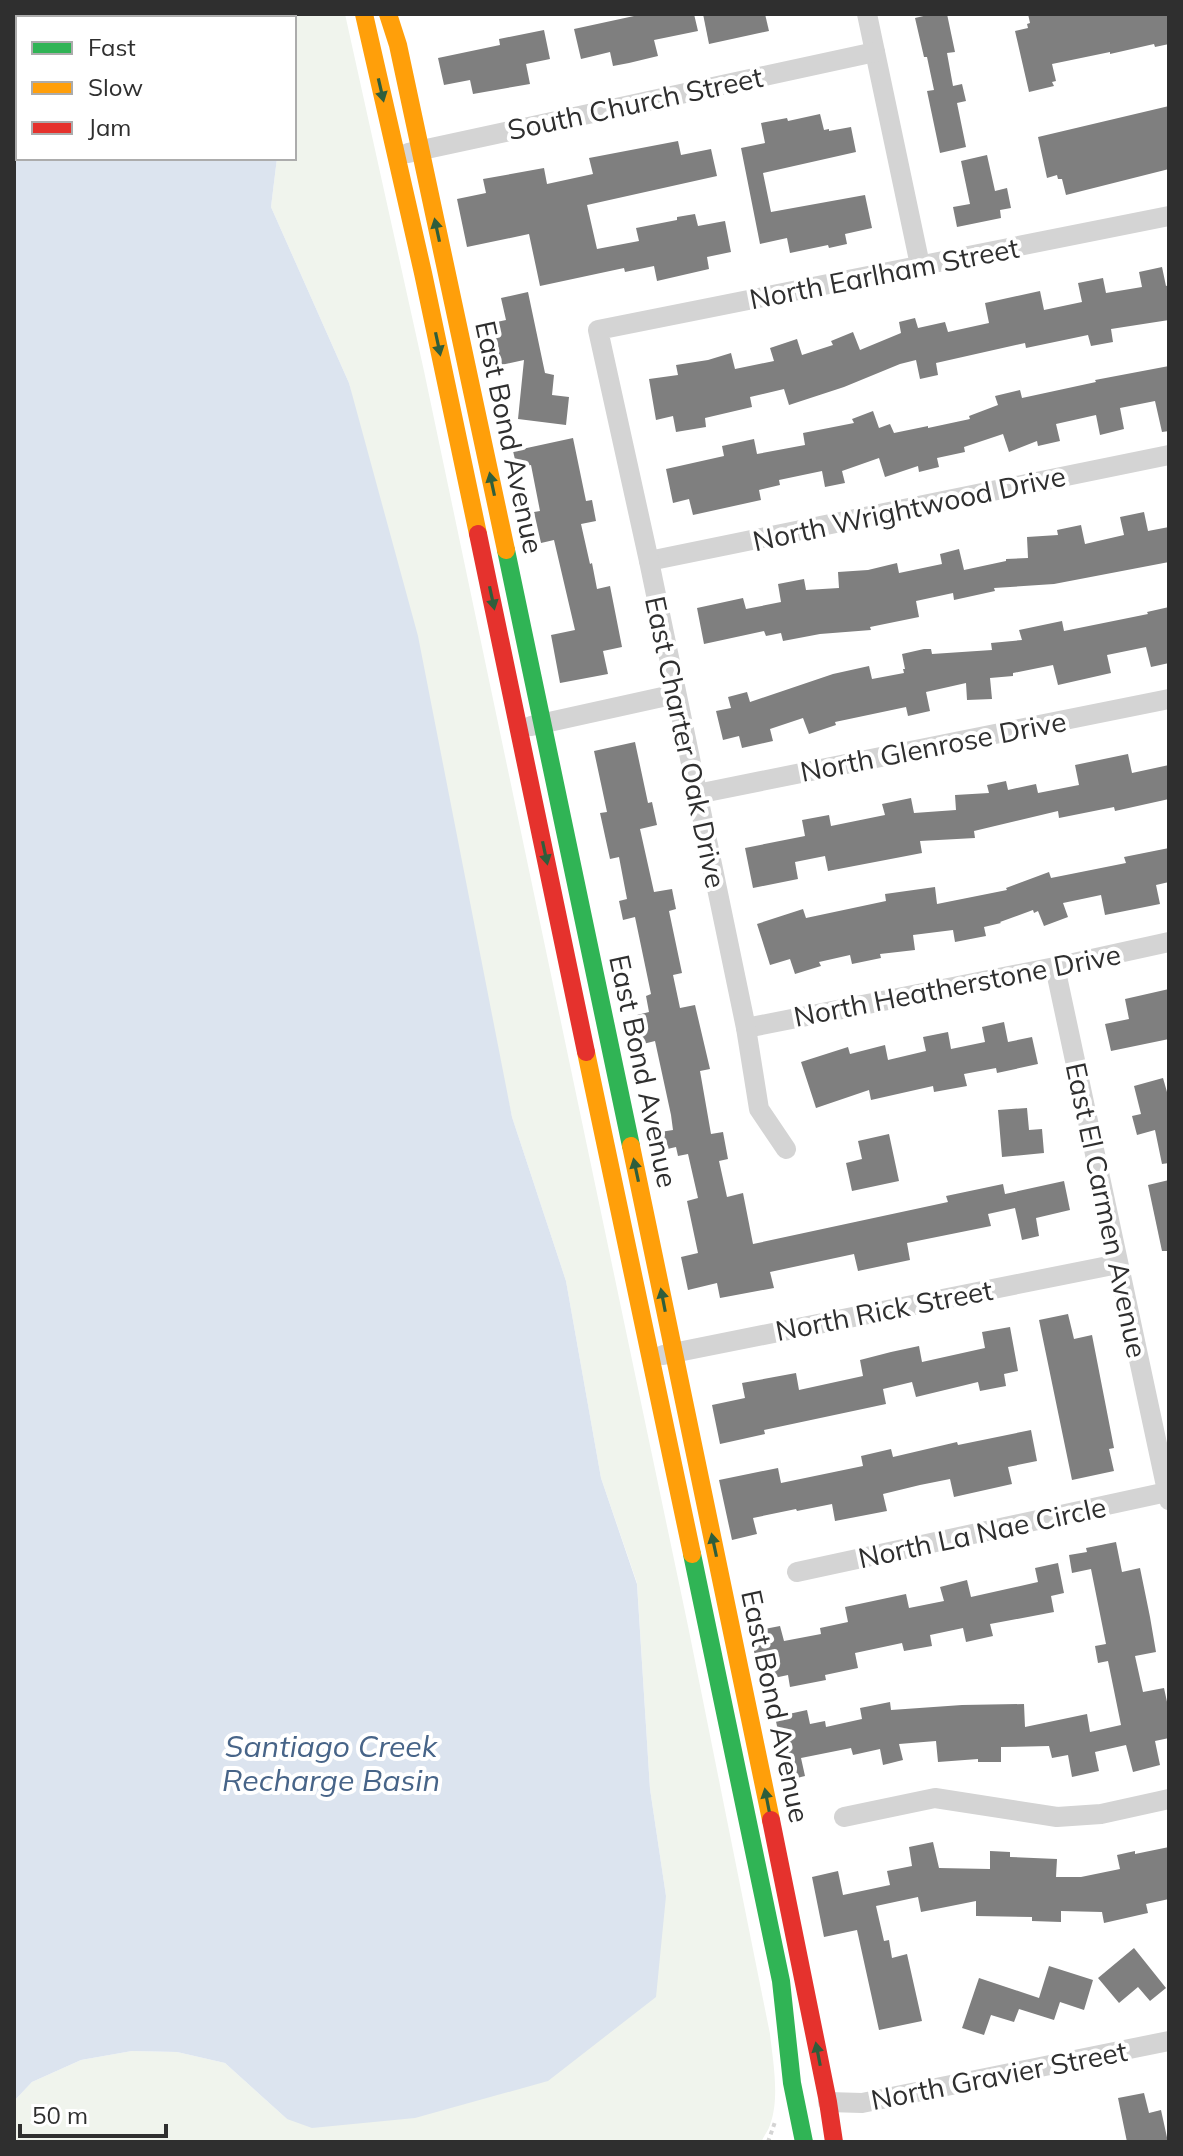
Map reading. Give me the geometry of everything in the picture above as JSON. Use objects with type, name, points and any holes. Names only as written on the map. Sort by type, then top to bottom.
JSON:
[{"type":"street","name":"East Bond Avenue","points":[[364,14],[423,273],[781,1981],[792,2083],[804,2142]]},
{"type":"street","name":"East Bond Avenue","points":[[388,14],[398,45],[742,1677],[834,2142]]},
{"type":"street","points":[[867,14],[920,265]]},
{"type":"street","name":"South Church Street","points":[[396,156],[875,52]]},
{"type":"street","name":"North Earlham Street","points":[[598,330],[1169,216]]},
{"type":"street","name":"East Charter Oak Drive","points":[[598,330],[746,1028],[759,1109],[786,1149]]},
{"type":"street","name":"North Wrightwood Drive","points":[[649,561],[1169,455]]},
{"type":"street","points":[[519,729],[676,694]]},
{"type":"street","name":"North Glenrose Drive","points":[[697,794],[1169,699]]},
{"type":"street","name":"North Heatherstone Drive","points":[[746,1028],[1169,942]]},
{"type":"street","name":"East El Carmen Avenue","points":[[1055,967],[1168,1496]]},
{"type":"street","name":"North Rick Street","points":[[650,1357],[1118,1264]]},
{"type":"street","name":"North La Nae Circle","points":[[797,1572],[1168,1496]]},
{"type":"street","points":[[844,1817],[935,1798],[1057,1817],[1101,1814],[1169,1799]]},
{"type":"street","name":"North Gravier Street","points":[[828,2102],[862,2103],[1169,2041]]},
{"type":"shaded area","points":[[345,14],[424,371],[688,1626],[770,2034],[775,2103],[770,2125],[761,2142],[14,2142],[14,2101],[32,2082],[81,2060],[132,2051],[177,2052],[225,2063],[287,2119],[666,1896],[650,1789],[637,1583],[601,1478],[566,1281],[512,1117],[349,383],[271,207],[277,160],[296,160],[296,16],[240,16]]},
{"type":"water","name":"Santiago Creek Recharge Basin","points":[[14,14],[240,14],[16,16],[16,160],[277,160],[271,207],[349,383],[418,636],[512,1117],[566,1281],[601,1478],[637,1584],[650,1789],[666,1896],[656,1997],[548,2081],[415,2118],[312,2128],[287,2119],[225,2063],[177,2052],[132,2051],[81,2060],[32,2082],[14,2101]]},
{"type":"building","points":[[634,14],[694,14],[698,31],[654,40],[658,56],[629,63],[613,66],[610,52],[581,59],[574,29]]},
{"type":"building","points":[[703,14],[765,14],[769,31],[709,44]]},
{"type":"building","points":[[947,14],[955,52],[947,53],[953,86],[962,84],[966,101],[957,103],[966,147],[940,153],[927,91],[934,90],[915,18]]},
{"type":"building","points":[[1028,14],[1169,14],[1169,44],[1155,47],[1154,44],[1052,64],[1056,81],[1052,82],[1054,86],[1029,92],[1015,31],[1028,28]]},
{"type":"building","points":[[544,30],[550,59],[526,64],[530,84],[473,94],[470,80],[444,85],[438,58],[500,45],[499,39]]},
{"type":"building","points":[[1169,106],[1169,169],[1066,195],[1062,179],[1058,179],[1057,175],[1047,178],[1038,137]]},
{"type":"building","points":[[820,114],[824,130],[851,127],[856,152],[763,173],[771,212],[865,195],[872,228],[845,234],[847,244],[829,248],[828,245],[790,253],[787,238],[760,244],[741,148],[765,143],[761,123]]},
{"type":"building","points":[[678,141],[681,155],[711,149],[717,176],[587,205],[597,249],[639,241],[636,228],[695,214],[698,226],[725,221],[731,252],[707,257],[709,269],[657,281],[654,266],[625,272],[624,268],[540,286],[529,234],[467,247],[457,199],[486,193],[483,179],[544,168],[547,184],[593,174],[589,158]]},
{"type":"building","points":[[987,155],[995,191],[1007,188],[1011,208],[1000,210],[1001,218],[957,227],[953,207],[970,204],[961,161]]},
{"type":"building","points":[[1162,267],[1166,286],[1169,285],[1169,320],[1111,329],[1113,342],[1091,346],[1088,335],[1026,348],[1025,343],[936,363],[938,375],[920,379],[916,360],[789,405],[784,389],[750,397],[752,407],[705,418],[706,427],[676,432],[673,416],[656,420],[649,379],[678,375],[676,365],[731,353],[735,369],[774,361],[770,348],[797,339],[802,355],[833,345],[831,341],[853,332],[860,350],[901,333],[899,322],[915,318],[918,328],[945,322],[948,332],[989,323],[985,303],[1040,291],[1044,310],[1082,302],[1078,283],[1103,278],[1106,293],[1142,287],[1139,272]]},
{"type":"building","points":[[528,292],[545,373],[554,375],[552,395],[569,397],[566,425],[518,419],[524,360],[501,365],[492,323],[506,320],[501,298]]},
{"type":"building","points":[[1169,366],[1169,431],[1162,432],[1155,401],[1120,408],[1124,429],[1100,435],[1096,415],[1056,424],[1060,441],[1038,446],[1037,441],[1009,452],[1003,434],[964,447],[965,452],[937,458],[939,467],[919,472],[918,466],[885,477],[879,458],[842,471],[845,483],[825,487],[822,471],[779,480],[780,485],[759,490],[761,500],[693,515],[689,499],[673,503],[666,469],[724,456],[722,446],[754,439],[757,454],[805,445],[803,433],[854,423],[852,419],[873,411],[879,428],[890,424],[894,433],[928,428],[970,419],[969,416],[998,405],[995,396],[1020,390],[1022,398]]},
{"type":"building","points":[[573,438],[586,501],[592,500],[596,521],[581,524],[590,564],[597,589],[610,586],[622,647],[603,651],[608,674],[560,683],[551,635],[575,630],[554,540],[541,543],[534,512],[540,511],[531,465],[517,468],[513,451]]},
{"type":"building","points":[[1144,512],[1148,531],[1169,527],[1169,562],[1054,584],[994,588],[995,591],[954,600],[953,593],[916,601],[919,617],[870,627],[871,630],[783,641],[781,633],[766,636],[764,631],[704,644],[697,608],[743,598],[746,609],[781,602],[778,584],[804,579],[806,590],[839,588],[838,572],[868,570],[897,563],[899,573],[942,564],[940,554],[959,549],[964,570],[1006,559],[1028,558],[1027,537],[1058,535],[1057,530],[1081,525],[1085,544],[1124,535],[1120,517]]},
{"type":"building","points":[[1169,607],[1169,663],[1151,667],[1146,647],[1107,655],[1111,673],[1058,685],[1053,665],[1013,673],[1013,676],[990,678],[992,699],[967,700],[966,683],[926,692],[930,711],[908,716],[906,707],[835,722],[836,725],[809,734],[803,718],[770,729],[773,741],[742,748],[739,736],[723,740],[716,711],[731,708],[728,697],[747,692],[750,702],[833,674],[869,666],[872,679],[904,673],[902,654],[924,649],[931,649],[932,654],[992,650],[991,643],[1022,640],[1019,630],[1062,621],[1064,631]]},
{"type":"building","points":[[635,742],[648,803],[652,802],[657,825],[640,829],[654,892],[672,889],[676,909],[669,911],[682,973],[673,975],[680,1008],[695,1005],[710,1069],[700,1071],[711,1134],[723,1132],[728,1159],[719,1161],[727,1197],[743,1193],[753,1244],[948,1202],[946,1196],[1003,1184],[1005,1194],[1064,1181],[1070,1210],[1036,1218],[1039,1236],[1022,1240],[1015,1208],[988,1214],[991,1226],[907,1243],[910,1260],[858,1271],[854,1254],[770,1272],[774,1288],[720,1298],[717,1283],[688,1290],[681,1257],[698,1253],[687,1201],[698,1198],[688,1154],[678,1156],[676,1147],[663,1150],[660,1132],[673,1130],[671,1115],[655,1041],[643,1044],[637,1015],[649,1012],[646,996],[651,994],[635,917],[623,920],[619,901],[627,899],[619,857],[610,859],[600,813],[607,812],[594,751]]},
{"type":"building","points":[[1128,754],[1132,773],[1169,765],[1169,799],[1115,811],[1114,807],[1059,818],[1058,811],[974,831],[975,838],[920,841],[922,853],[828,871],[825,856],[795,862],[798,879],[753,888],[745,848],[805,836],[802,820],[829,815],[831,826],[885,815],[882,804],[911,798],[914,813],[956,810],[955,795],[989,793],[987,785],[1006,781],[1008,790],[1036,784],[1038,793],[1079,785],[1075,765]]},
{"type":"building","points":[[1169,848],[1169,882],[1156,885],[1160,904],[1105,915],[1101,895],[1063,903],[1068,917],[1044,926],[1038,911],[1034,913],[1033,910],[984,927],[986,936],[955,942],[953,930],[913,935],[915,950],[880,954],[881,958],[852,964],[850,955],[819,962],[821,966],[795,974],[790,959],[770,965],[757,924],[803,909],[806,918],[886,901],[885,894],[935,887],[937,904],[1007,890],[1049,872],[1051,878],[1126,863],[1124,857]]},
{"type":"building","points":[[1169,989],[1169,1039],[1111,1051],[1105,1024],[1129,1019],[1125,999]]},
{"type":"building","points":[[1004,1022],[1008,1042],[1032,1037],[1038,1064],[997,1073],[996,1068],[964,1074],[967,1086],[934,1092],[933,1086],[871,1100],[869,1090],[816,1108],[801,1062],[848,1047],[850,1054],[885,1045],[888,1060],[926,1051],[923,1037],[948,1032],[951,1049],[985,1042],[982,1027]]},
{"type":"building","points":[[1163,1078],[1169,1099],[1169,1163],[1162,1164],[1155,1130],[1137,1135],[1132,1116],[1141,1114],[1134,1086]]},
{"type":"building","points":[[1027,1108],[1029,1130],[1042,1129],[1044,1153],[1002,1157],[998,1110]]},
{"type":"building","points":[[889,1134],[899,1181],[852,1191],[846,1163],[862,1159],[858,1141]]},
{"type":"building","points":[[1169,1180],[1169,1251],[1162,1251],[1148,1185]]},
{"type":"building","points":[[1068,1314],[1074,1339],[1092,1335],[1114,1448],[1109,1449],[1114,1471],[1072,1480],[1039,1320]]},
{"type":"building","points":[[1010,1327],[1018,1371],[1004,1374],[1006,1386],[980,1391],[978,1382],[916,1397],[912,1382],[883,1389],[886,1404],[764,1430],[765,1434],[720,1444],[712,1405],[745,1398],[742,1383],[796,1373],[799,1390],[863,1376],[860,1360],[891,1352],[919,1346],[922,1362],[985,1348],[982,1332]]},
{"type":"building","points":[[1031,1430],[1037,1461],[1008,1467],[1012,1484],[954,1497],[950,1479],[920,1485],[883,1494],[887,1511],[835,1521],[832,1504],[796,1509],[753,1518],[757,1534],[732,1540],[719,1480],[778,1468],[781,1483],[863,1466],[861,1456],[891,1449],[893,1457],[957,1442],[958,1445]]},
{"type":"building","points":[[1116,1542],[1122,1572],[1140,1568],[1150,1617],[1156,1652],[1135,1656],[1143,1692],[1164,1688],[1169,1711],[1169,1738],[1155,1741],[1160,1765],[1133,1772],[1126,1745],[1095,1752],[1099,1771],[1072,1777],[1068,1755],[1052,1758],[1049,1746],[1001,1747],[1001,1762],[978,1762],[978,1759],[938,1762],[936,1741],[899,1744],[903,1760],[883,1765],[880,1749],[853,1755],[851,1748],[801,1758],[805,1776],[789,1780],[775,1717],[807,1710],[810,1724],[825,1721],[826,1727],[862,1719],[860,1708],[890,1702],[891,1710],[1024,1704],[1025,1727],[1087,1714],[1090,1732],[1121,1725],[1108,1661],[1098,1663],[1095,1646],[1106,1644],[1091,1569],[1072,1573],[1069,1555]]},
{"type":"building","points":[[1058,1563],[1064,1593],[1051,1596],[1054,1612],[990,1624],[993,1636],[966,1642],[963,1628],[930,1635],[932,1646],[904,1651],[902,1643],[855,1653],[858,1668],[825,1675],[826,1680],[790,1687],[788,1675],[774,1678],[770,1653],[755,1656],[750,1632],[780,1626],[784,1641],[821,1634],[820,1628],[848,1622],[845,1607],[906,1594],[909,1608],[944,1601],[940,1587],[967,1580],[971,1597],[1038,1582],[1035,1568]]},
{"type":"building","points":[[933,1842],[939,1868],[990,1869],[990,1851],[1010,1852],[1010,1857],[1057,1859],[1056,1877],[1081,1877],[1120,1869],[1117,1855],[1169,1847],[1169,1899],[1146,1904],[1148,1913],[1104,1923],[1102,1912],[1061,1911],[1061,1922],[1032,1921],[1032,1917],[976,1916],[976,1901],[921,1912],[918,1897],[876,1906],[884,1941],[889,1940],[892,1958],[907,1954],[922,2021],[879,2030],[857,1930],[824,1937],[812,1877],[838,1871],[843,1895],[890,1885],[887,1871],[912,1866],[909,1847]]},
{"type":"building","points":[[1134,1948],[1166,1988],[1150,2001],[1138,1987],[1119,2003],[1098,1978]]},
{"type":"building","points":[[1049,1966],[1093,1980],[1084,2010],[1060,2002],[1054,2020],[1019,2009],[1014,2022],[991,2015],[984,2035],[962,2028],[979,1978],[1039,1998]]},
{"type":"building","points":[[1144,2093],[1149,2113],[1161,2110],[1168,2142],[1127,2142],[1118,2098]]},
{"type":"traffic: fast","points":[[506,550],[631,1146]]},
{"type":"traffic: fast","points":[[692,1554],[781,1981],[792,2083],[804,2142]]},
{"type":"traffic: slow","points":[[364,14],[478,534]]},
{"type":"traffic: slow","points":[[388,14],[398,45],[506,550]]},
{"type":"traffic: slow","points":[[586,1052],[692,1554]]},
{"type":"traffic: slow","points":[[631,1146],[771,1820]]},
{"type":"traffic: jam","points":[[478,534],[586,1052]]},
{"type":"traffic: jam","points":[[771,1820],[834,2142]]}]
